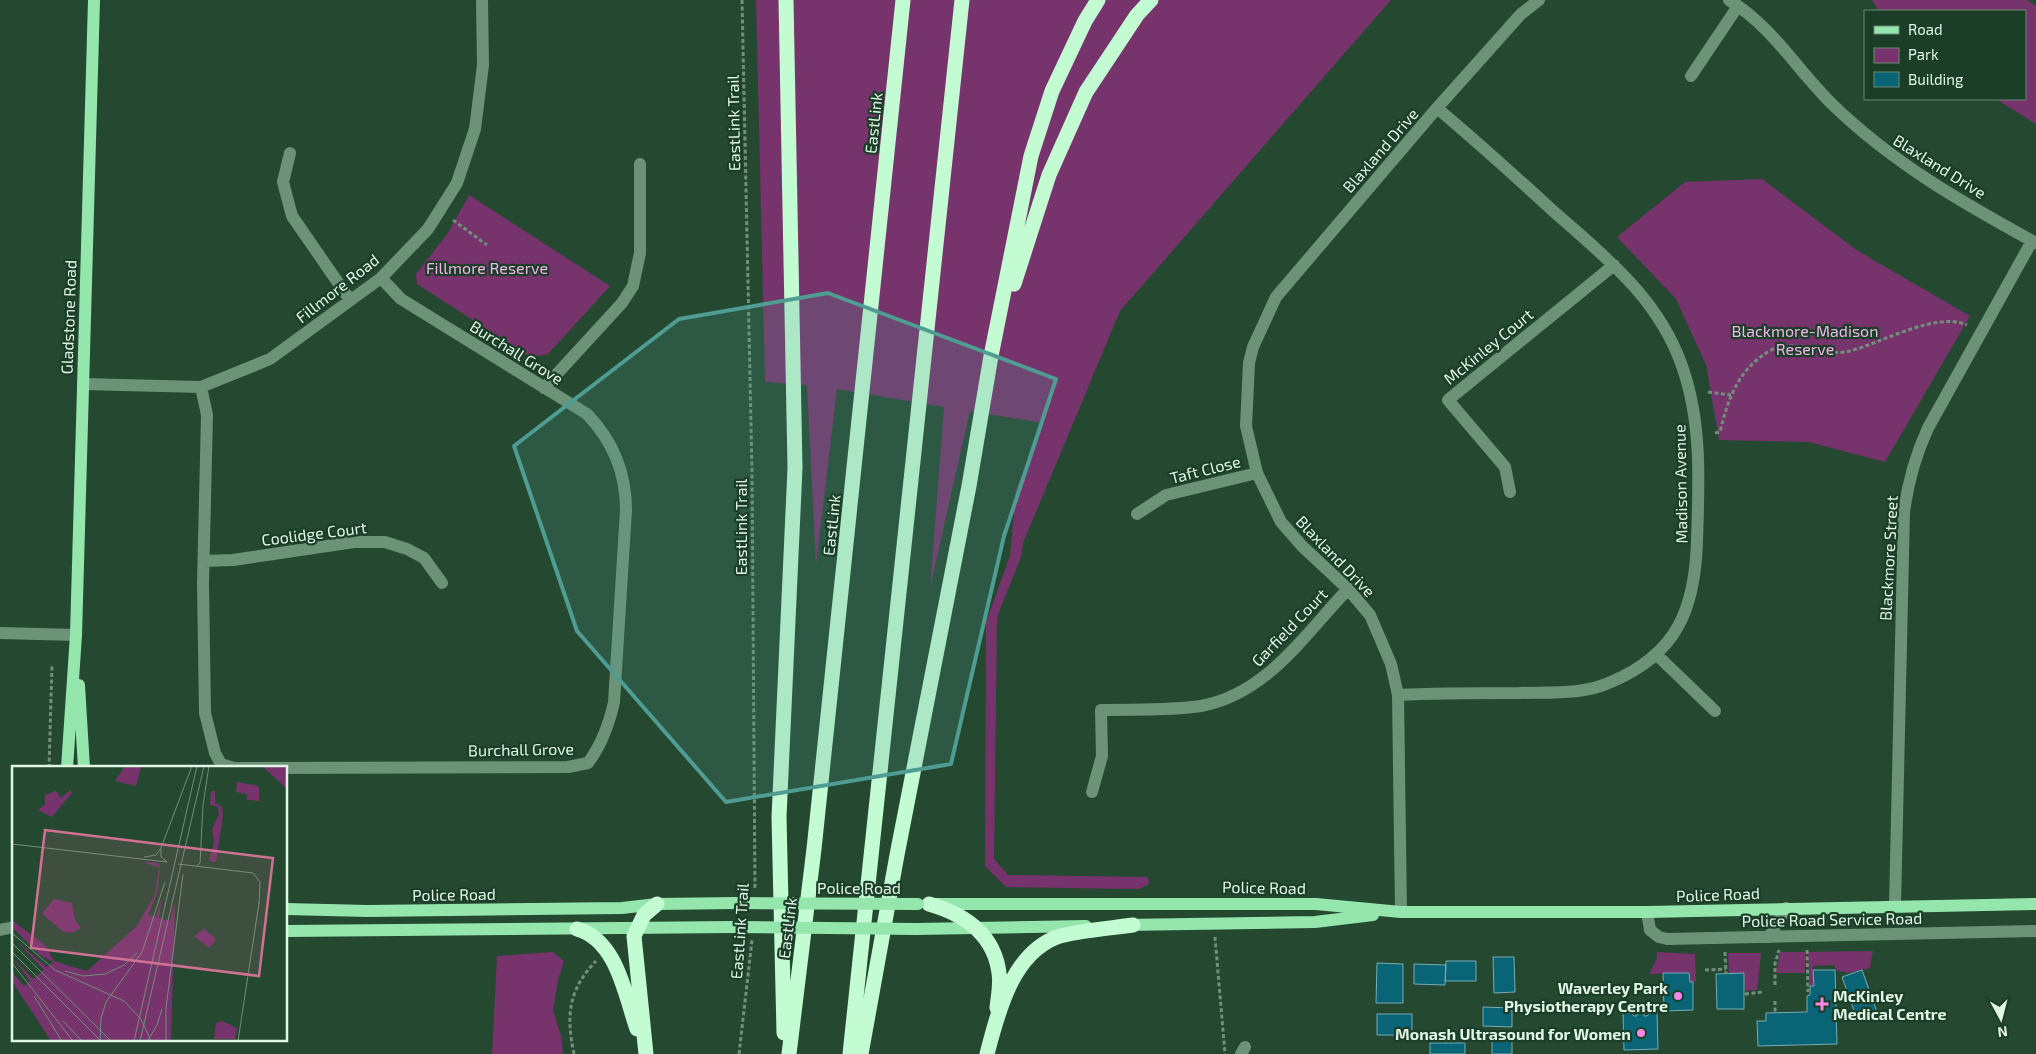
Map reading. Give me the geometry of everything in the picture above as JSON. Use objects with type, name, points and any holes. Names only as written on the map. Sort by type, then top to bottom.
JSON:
[{"type":"highway","points":[[784,1054],[779,817],[795,468],[786,0]]},
{"type":"highway","points":[[790,185],[796,0]]},
{"type":"highway","name":"EastLink","points":[[789,1054],[816,830],[903,0]]},
{"type":"highway","points":[[850,1054],[962,0]]},
{"type":"highway","points":[[861,1054],[897,854],[968,486],[990,356],[1031,156],[1052,91],[1085,21],[1098,0]]},
{"type":"highway","points":[[990,356],[1048,175],[1086,92],[1137,15],[1151,0]]},
{"type":"highway","points":[[645,1054],[634,936],[636,928],[644,915],[657,904]]},
{"type":"highway","points":[[923,904],[954,911],[975,927],[991,944],[999,974],[996,1021]]},
{"type":"highway","points":[[987,1054],[996,1021],[1015,976],[1031,953],[1058,937],[1133,925]]},
{"type":"highway","points":[[577,929],[595,938],[613,959],[645,1054]]},
{"type":"main road","name":"Gladstone Road","points":[[67,766],[76,635],[94,0]]},
{"type":"main road","name":"Gladstone Road","points":[[76,635],[84,766]]},
{"type":"main road","name":"Police Road","points":[[288,909],[368,911],[622,908],[657,904],[737,903],[1316,904],[1401,912],[1647,912],[2036,904]]},
{"type":"main road","name":"Police Road","points":[[288,931],[734,927],[916,929],[1214,924],[1314,922],[1401,912]]},
{"type":"street","name":"Fillmore Road","points":[[83,384],[201,387],[270,359],[381,278],[428,229],[457,183],[475,129],[483,64],[482,0]]},
{"type":"street","name":"Blaxland Drive","points":[[1401,912],[1398,695],[1391,664],[1370,615],[1348,589],[1302,546],[1281,522],[1257,473],[1246,426],[1249,363],[1252,346],[1276,296],[1437,108],[1521,14],[1539,0]]},
{"type":"street","name":"Blaxland Drive","points":[[1734,3],[1758,22],[1832,104],[1877,144],[1911,170],[2034,242]]},
{"type":"street","points":[[1691,76],[1734,3]]},
{"type":"street","name":"Madison Avenue","points":[[1398,695],[1561,692],[1589,689],[1626,675],[1658,656],[1670,640],[1683,616],[1692,590],[1696,566],[1698,526],[1697,426],[1682,365],[1669,336],[1632,282],[1437,108]]},
{"type":"street","points":[[290,153],[282,182],[292,216],[350,300]]},
{"type":"street","points":[[544,388],[622,303],[633,286],[640,253],[640,164]]},
{"type":"street","name":"Blackmore Street","points":[[1895,906],[1904,512],[1907,490],[1914,460],[1928,428],[2034,242]]},
{"type":"street","name":"McKinley Court","points":[[1510,492],[1505,467],[1448,400],[1614,265]]},
{"type":"street","name":"Burchall Grove","points":[[288,768],[568,767],[588,763],[601,745],[611,720],[614,702],[626,487],[615,451],[601,428],[587,414],[401,299],[381,278]]},
{"type":"street","name":"Burchall Grove","points":[[201,387],[207,416],[204,561],[204,713],[215,753],[221,764],[228,766]]},
{"type":"street","name":"Taft Close","points":[[1137,514],[1166,495],[1257,473]]},
{"type":"street","name":"Coolidge Court","points":[[204,561],[233,560],[354,542],[385,542],[408,549],[424,558],[442,583]]},
{"type":"street","name":"Garfield Court","points":[[1092,792],[1102,756],[1101,710],[1202,706],[1235,695],[1271,672],[1348,589]]},
{"type":"street","points":[[0,633],[76,635]]},
{"type":"street","points":[[1658,656],[1715,711]]},
{"type":"street","points":[[1769,937],[1786,908]]},
{"type":"street","name":"Police Road Service Road","points":[[1647,912],[1650,930],[1659,937],[1667,938],[2036,931]]},
{"type":"street","points":[[0,931],[12,927]]},
{"type":"path","name":"EastLink Trail","points":[[742,0],[752,472],[754,891]]},
{"type":"path","points":[[453,220],[487,245]]},
{"type":"path","points":[[1715,433],[1720,432],[1731,395],[1744,373],[1772,350],[1785,346],[1831,353],[1848,352],[1906,330],[1958,320],[1967,325]]},
{"type":"path","points":[[1708,392],[1731,395]]},
{"type":"path","points":[[49,766],[52,665]]},
{"type":"path","points":[[1214,924],[1225,1054]]},
{"type":"path","name":"EastLink Trail","points":[[739,1054],[750,969],[752,930]]},
{"type":"path","points":[[1775,985],[1775,964],[1779,950]]},
{"type":"path","points":[[1807,950],[1808,992]]},
{"type":"path","points":[[1725,952],[1726,974]]},
{"type":"path","points":[[574,1054],[568,1029],[573,993],[583,974],[600,957]]},
{"type":"path","points":[[1705,970],[1726,969]]},
{"type":"path","points":[[1745,994],[1763,992]]},
{"type":"path","points":[[1775,1001],[1775,1013]]},
{"type":"highlighted area","points":[[828,293],[1056,379],[1004,536],[951,764],[726,802],[577,631],[514,446],[679,319]]},
{"type":"green space","points":[[756,0],[1391,0],[1120,311],[1023,543],[1021,557],[997,617],[994,859],[1008,875],[1148,877],[1149,884],[1139,889],[1006,887],[985,866],[986,622],[1010,556],[1016,490],[1043,423],[970,411],[930,588],[944,407],[837,389],[816,565],[807,385],[765,382]]},
{"type":"green space","points":[[1872,0],[2027,0],[2036,6],[2036,124],[1998,100],[2026,100],[2026,10],[1878,10]]},
{"type":"green space","name":"Blackmore-Madison Reserve","points":[[1762,179],[1858,251],[1970,316],[1885,462],[1809,442],[1719,440],[1706,365],[1676,299],[1617,237],[1685,182]]},
{"type":"green space","name":"Fillmore Reserve","points":[[469,195],[610,286],[548,354],[530,357],[417,284],[416,274],[448,233]]},
{"type":"green space","points":[[1873,951],[1870,968],[1848,973],[1835,970],[1835,965],[1813,966],[1814,986],[1810,986],[1808,952]]},
{"type":"green space","points":[[553,952],[564,961],[558,980],[553,1011],[561,1035],[563,1054],[492,1054],[497,956]]},
{"type":"green space","points":[[1657,952],[1695,954],[1696,982],[1690,982],[1689,973],[1649,974],[1657,958]]},
{"type":"green space","points":[[1780,952],[1805,952],[1805,973],[1776,973]]},
{"type":"green space","points":[[1728,953],[1761,953],[1757,990],[1745,991],[1744,973],[1729,974]]},
{"type":"building","points":[[1493,957],[1514,957],[1515,992],[1494,993]]},
{"type":"building","points":[[1446,961],[1476,961],[1476,981],[1445,981]]},
{"type":"building","points":[[1377,963],[1403,964],[1403,1003],[1376,1003]]},
{"type":"building","points":[[1414,964],[1446,965],[1445,985],[1414,984]]},
{"type":"building","name":"McKinley Medical Centre","points":[[1813,970],[1835,970],[1837,1044],[1758,1046],[1757,1021],[1766,1021],[1766,1013],[1807,1012],[1807,996],[1810,995],[1810,986],[1814,986]]},
{"type":"building","points":[[1862,970],[1877,1012],[1857,1019],[1842,977]]},
{"type":"building","name":"Waverley Park Physiotherapy Centre","points":[[1663,973],[1689,973],[1690,982],[1693,982],[1693,1010],[1664,1011]]},
{"type":"building","points":[[1744,973],[1744,1009],[1717,1009],[1716,974]]},
{"type":"building","points":[[1483,1007],[1512,1008],[1512,1027],[1483,1026]]},
{"type":"building","name":"Monash Ultrasound for Women","points":[[1657,1012],[1658,1049],[1624,1050],[1623,1013],[1631,1013],[1637,1016],[1637,1014],[1644,1013],[1644,1016],[1647,1016],[1650,1013]]},
{"type":"building","points":[[1377,1014],[1412,1014],[1412,1035],[1377,1035]]},
{"type":"building","points":[[1492,1038],[1512,1039],[1512,1054],[1492,1054]]},
{"type":"building","points":[[1430,1043],[1465,1043],[1465,1054],[1430,1054]]},
{"type":"place","name":"Waverley Park Physiotherapy Centre","points":[[1678,996]]},
{"type":"place","name":"McKinley Medical Centre","points":[[1822,1004]]},
{"type":"place","name":"Monash Ultrasound for Women","points":[[1641,1033]]}]
